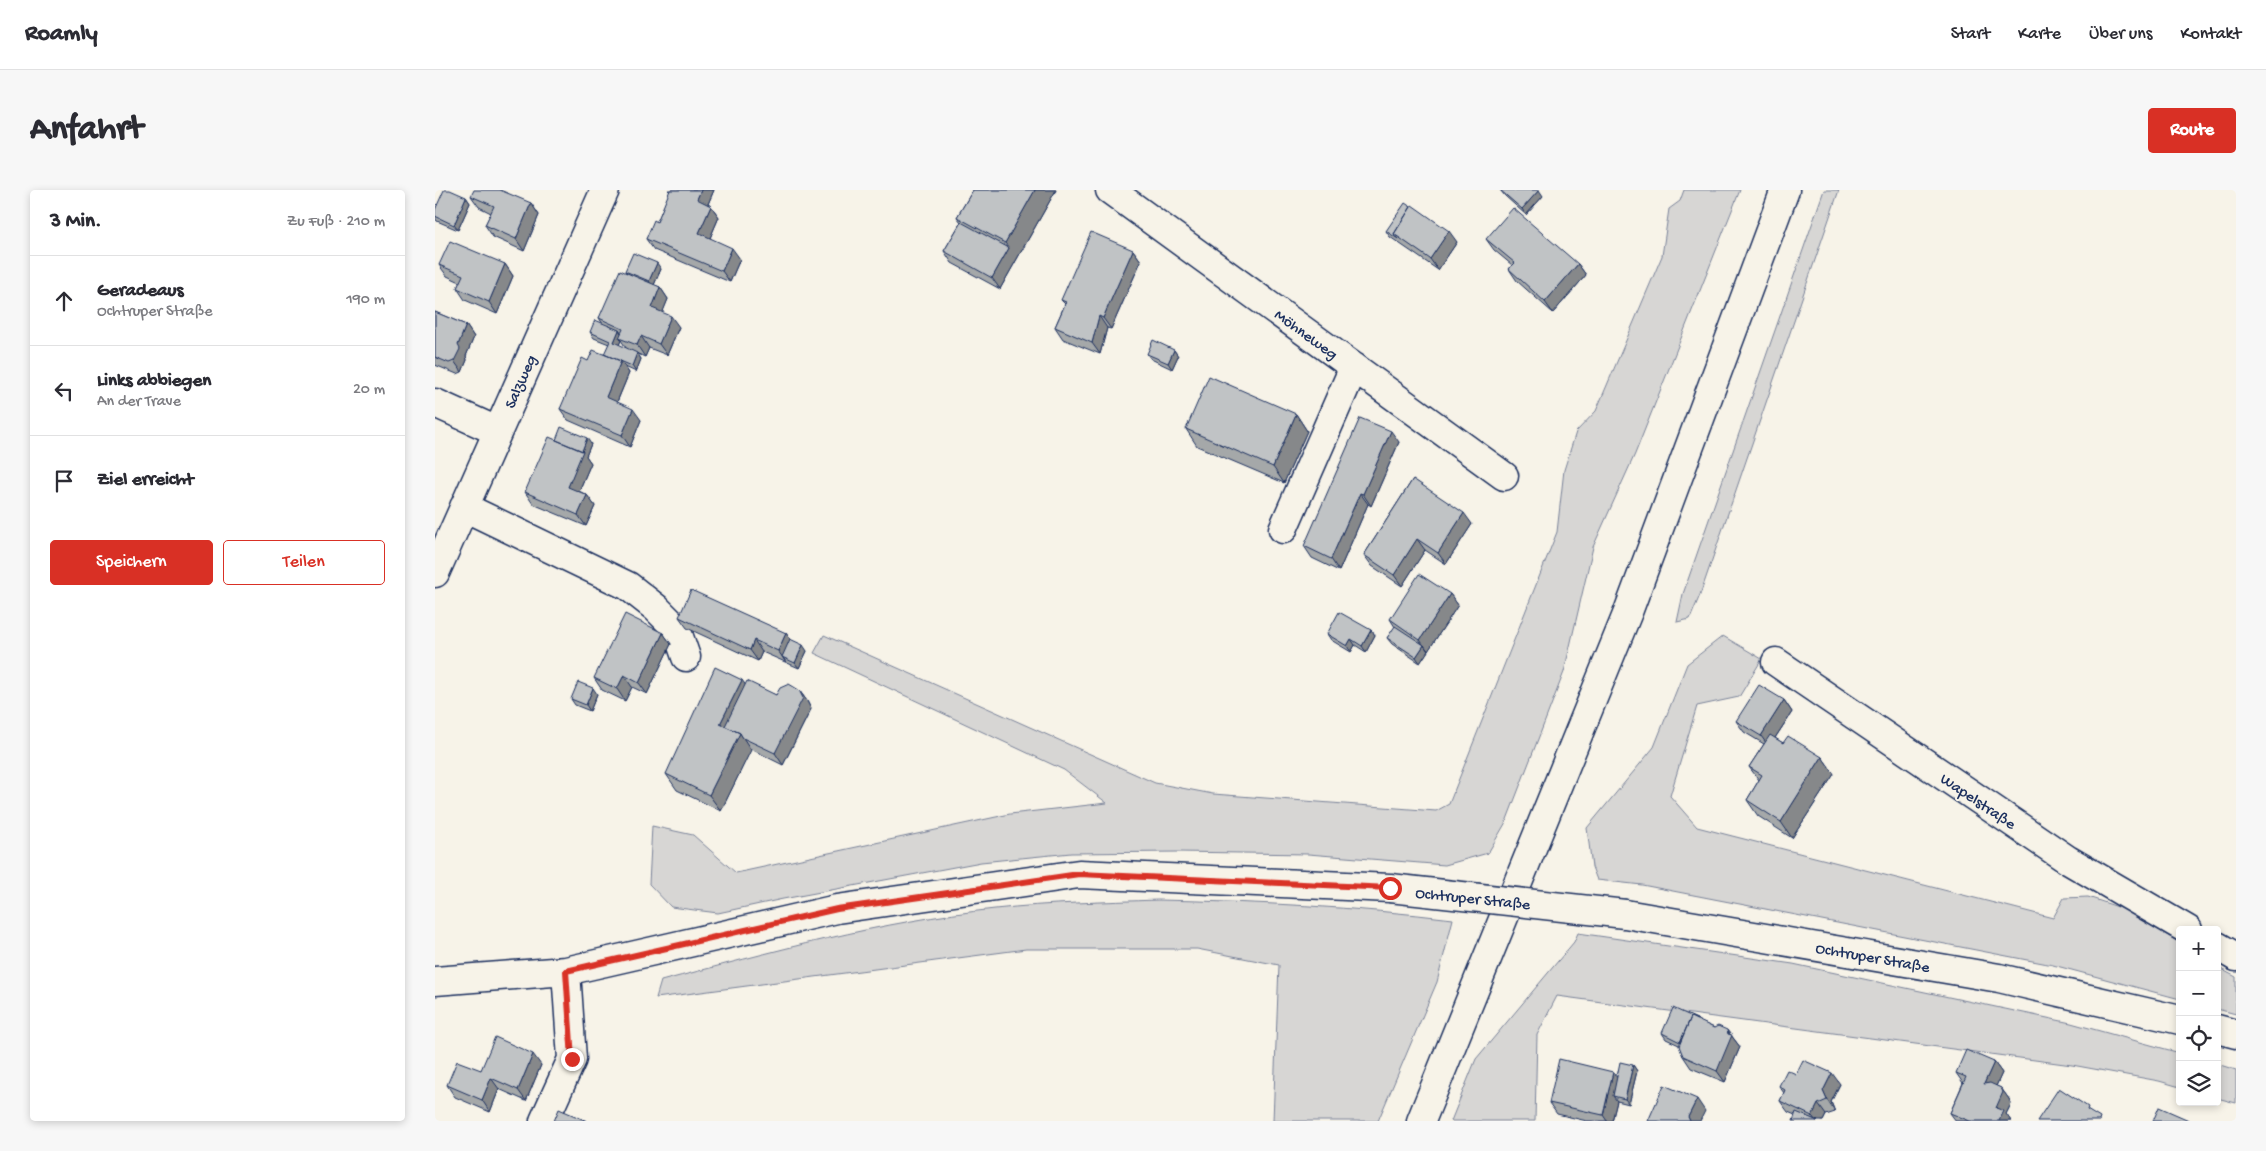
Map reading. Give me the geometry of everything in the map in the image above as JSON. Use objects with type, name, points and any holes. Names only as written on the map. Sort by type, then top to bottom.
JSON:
[{"type":"main road","name":"Salzweg","points":[[435,573],[605,190]]},
{"type":"main road","name":"Möhneweg","points":[[1110,190],[1504,476]]},
{"type":"main road","points":[[1421,1121],[1628,612],[1785,190]]},
{"type":"main road","points":[[1283,529],[1354,367]]},
{"type":"main road","points":[[435,403],[497,431]]},
{"type":"main road","points":[[464,507],[628,586],[656,608],[676,628],[686,657]]},
{"type":"main road","name":"Wapelstraße","points":[[1776,662],[2068,860],[2181,926]]},
{"type":"main road","name":"Ochtruper Straße","points":[[435,981],[566,971],[837,909],[1079,874],[1390,888],[1625,914],[1999,978],[2176,1019]]},
{"type":"main road","points":[[2221,948],[2236,957]]},
{"type":"main road","points":[[544,1121],[572,1059],[566,971]]},
{"type":"main road","points":[[2221,1030],[2236,1034]]},
{"type":"shaded area","points":[[1684,190],[1740,190],[1635,454],[1593,547],[1564,672],[1506,822],[1488,853],[1445,865],[1308,854],[1071,853],[981,862],[718,913],[671,907],[649,884],[652,826],[693,835],[736,873],[1010,814],[1107,803],[1064,770],[814,653],[824,635],[1155,783],[1213,794],[1436,811],[1449,804],[1557,532],[1564,470],[1576,432],[1596,411],[1662,256],[1669,209],[1680,201]]},
{"type":"shaded area","points":[[1824,190],[1839,190],[1700,595],[1690,619],[1677,622],[1683,594]]},
{"type":"shaded area","points":[[1723,636],[1762,659],[1739,697],[1697,706],[1670,796],[1697,827],[2053,918],[2064,898],[2088,897],[2124,909],[2176,941],[2176,998],[2053,965],[1642,885],[1597,880],[1592,867],[1587,828],[1654,747],[1687,664]]},
{"type":"shaded area","points":[[1158,900],[1306,906],[1453,919],[1437,982],[1378,1121],[1273,1121],[1279,965],[1197,949],[1026,949],[656,998],[661,981],[868,929],[952,914],[1015,907]]},
{"type":"shaded area","points":[[1578,933],[1793,964],[2071,1023],[2176,1052],[2176,1086],[2072,1065],[1557,996],[1537,1035],[1535,1121],[1451,1121],[1476,1059],[1574,942]]},
{"type":"shaded area","points":[[2221,969],[2236,977],[2236,1014],[2221,1010]]},
{"type":"shaded area","points":[[2221,1065],[2236,1070],[2236,1103],[2221,1099]]},
{"type":"building","points":[[444,190],[450,190],[466,197],[454,225],[435,216],[435,210]]},
{"type":"building","points":[[474,190],[500,190],[531,203],[516,239],[485,225],[494,206],[471,196]]},
{"type":"building","points":[[670,190],[701,190],[697,199],[711,206],[699,233],[732,248],[722,271],[646,239],[654,220],[657,222]]},
{"type":"building","points":[[973,190],[1035,190],[1005,243],[957,217]]},
{"type":"building","points":[[1500,190],[1539,190],[1522,209]]},
{"type":"building","points":[[1405,203],[1411,207],[1394,234],[1398,239],[1386,231]]},
{"type":"building","points":[[1412,205],[1449,231],[1430,259],[1394,234]]},
{"type":"building","points":[[1513,208],[1578,264],[1545,302],[1509,269],[1515,263],[1486,239]]},
{"type":"building","points":[[961,222],[1009,248],[992,278],[944,251]]},
{"type":"building","points":[[1091,232],[1133,250],[1103,318],[1099,316],[1092,343],[1055,327],[1066,302],[1061,300]]},
{"type":"building","points":[[450,241],[505,264],[489,302],[457,288],[463,275],[439,265]]},
{"type":"building","points":[[633,253],[657,263],[649,281],[625,271]]},
{"type":"building","points":[[620,270],[660,287],[652,308],[671,316],[659,344],[641,336],[637,345],[619,338],[623,329],[599,318]]},
{"type":"building","points":[[435,312],[466,325],[458,345],[460,349],[454,361],[449,363],[435,357]]},
{"type":"building","points":[[595,320],[619,330],[614,342],[637,353],[632,366],[604,354],[610,341],[590,332]]},
{"type":"building","points":[[1153,340],[1174,350],[1168,363],[1147,354]]},
{"type":"building","points":[[593,350],[621,361],[606,397],[633,409],[622,435],[560,409],[582,358],[588,361]]},
{"type":"building","points":[[1209,376],[1296,414],[1273,467],[1186,429]]},
{"type":"building","points":[[1360,418],[1391,431],[1363,494],[1360,493],[1331,559],[1304,546]]},
{"type":"building","points":[[561,427],[587,438],[582,451],[556,440]]},
{"type":"building","points":[[549,437],[583,451],[568,487],[587,495],[578,515],[525,492]]},
{"type":"building","points":[[1413,479],[1464,513],[1438,553],[1417,539],[1394,575],[1364,555]]},
{"type":"building","points":[[1419,574],[1450,594],[1420,640],[1390,619]]},
{"type":"building","points":[[691,590],[786,633],[778,651],[754,640],[750,650],[679,617]]},
{"type":"building","points":[[1339,612],[1371,630],[1362,646],[1351,639],[1347,646],[1327,634]]},
{"type":"building","points":[[625,614],[663,633],[639,683],[624,675],[617,689],[594,678]]},
{"type":"building","points":[[1395,626],[1424,645],[1416,657],[1387,638]]},
{"type":"building","points":[[790,639],[803,645],[795,663],[782,657]]},
{"type":"building","points":[[715,667],[742,680],[720,724],[740,733],[709,795],[666,774]]},
{"type":"building","points":[[747,681],[776,695],[780,688],[789,684],[799,690],[803,698],[775,753],[743,738],[740,733],[725,726]]},
{"type":"building","points":[[578,682],[593,688],[586,705],[571,699]]},
{"type":"building","points":[[1759,685],[1784,700],[1761,736],[1736,721]]},
{"type":"building","points":[[1770,735],[1783,743],[1788,736],[1822,757],[1781,822],[1747,800],[1762,775],[1749,767]]},
{"type":"building","points":[[1673,1008],[1697,1019],[1691,1017],[1680,1042],[1662,1033]]},
{"type":"building","points":[[1691,1017],[1714,1028],[1718,1026],[1727,1030],[1728,1034],[1732,1035],[1717,1071],[1683,1056],[1679,1046]]},
{"type":"building","points":[[495,1037],[533,1054],[518,1090],[491,1078],[482,1100],[447,1085],[457,1061],[481,1070]]},
{"type":"building","points":[[1966,1050],[1994,1062],[1984,1084],[1990,1083],[2001,1088],[2003,1092],[1996,1108],[2004,1111],[1999,1121],[1970,1121],[1950,1113],[1966,1077],[1956,1073]]},
{"type":"building","points":[[1559,1059],[1613,1072],[1603,1115],[1549,1103]]},
{"type":"building","points":[[1803,1060],[1832,1073],[1823,1091],[1827,1100],[1818,1104],[1812,1116],[1780,1101],[1785,1090],[1779,1086],[1787,1070],[1796,1074]]},
{"type":"building","points":[[1620,1062],[1633,1065],[1625,1099],[1613,1096]]},
{"type":"building","points":[[1664,1085],[1697,1099],[1688,1117],[1690,1121],[1648,1121]]},
{"type":"building","points":[[2059,1088],[2088,1107],[2087,1110],[2100,1118],[2099,1121],[2037,1121]]},
{"type":"building","points":[[2159,1107],[2191,1121],[2153,1121]]},
{"type":"building","points":[[559,1109],[587,1121],[554,1121]]},
{"type":"building","points":[[1796,1112],[1818,1121],[1793,1121]]},
{"type":"route","points":[[572,1059],[566,971],[837,909],[1079,874],[1390,888]]}]
